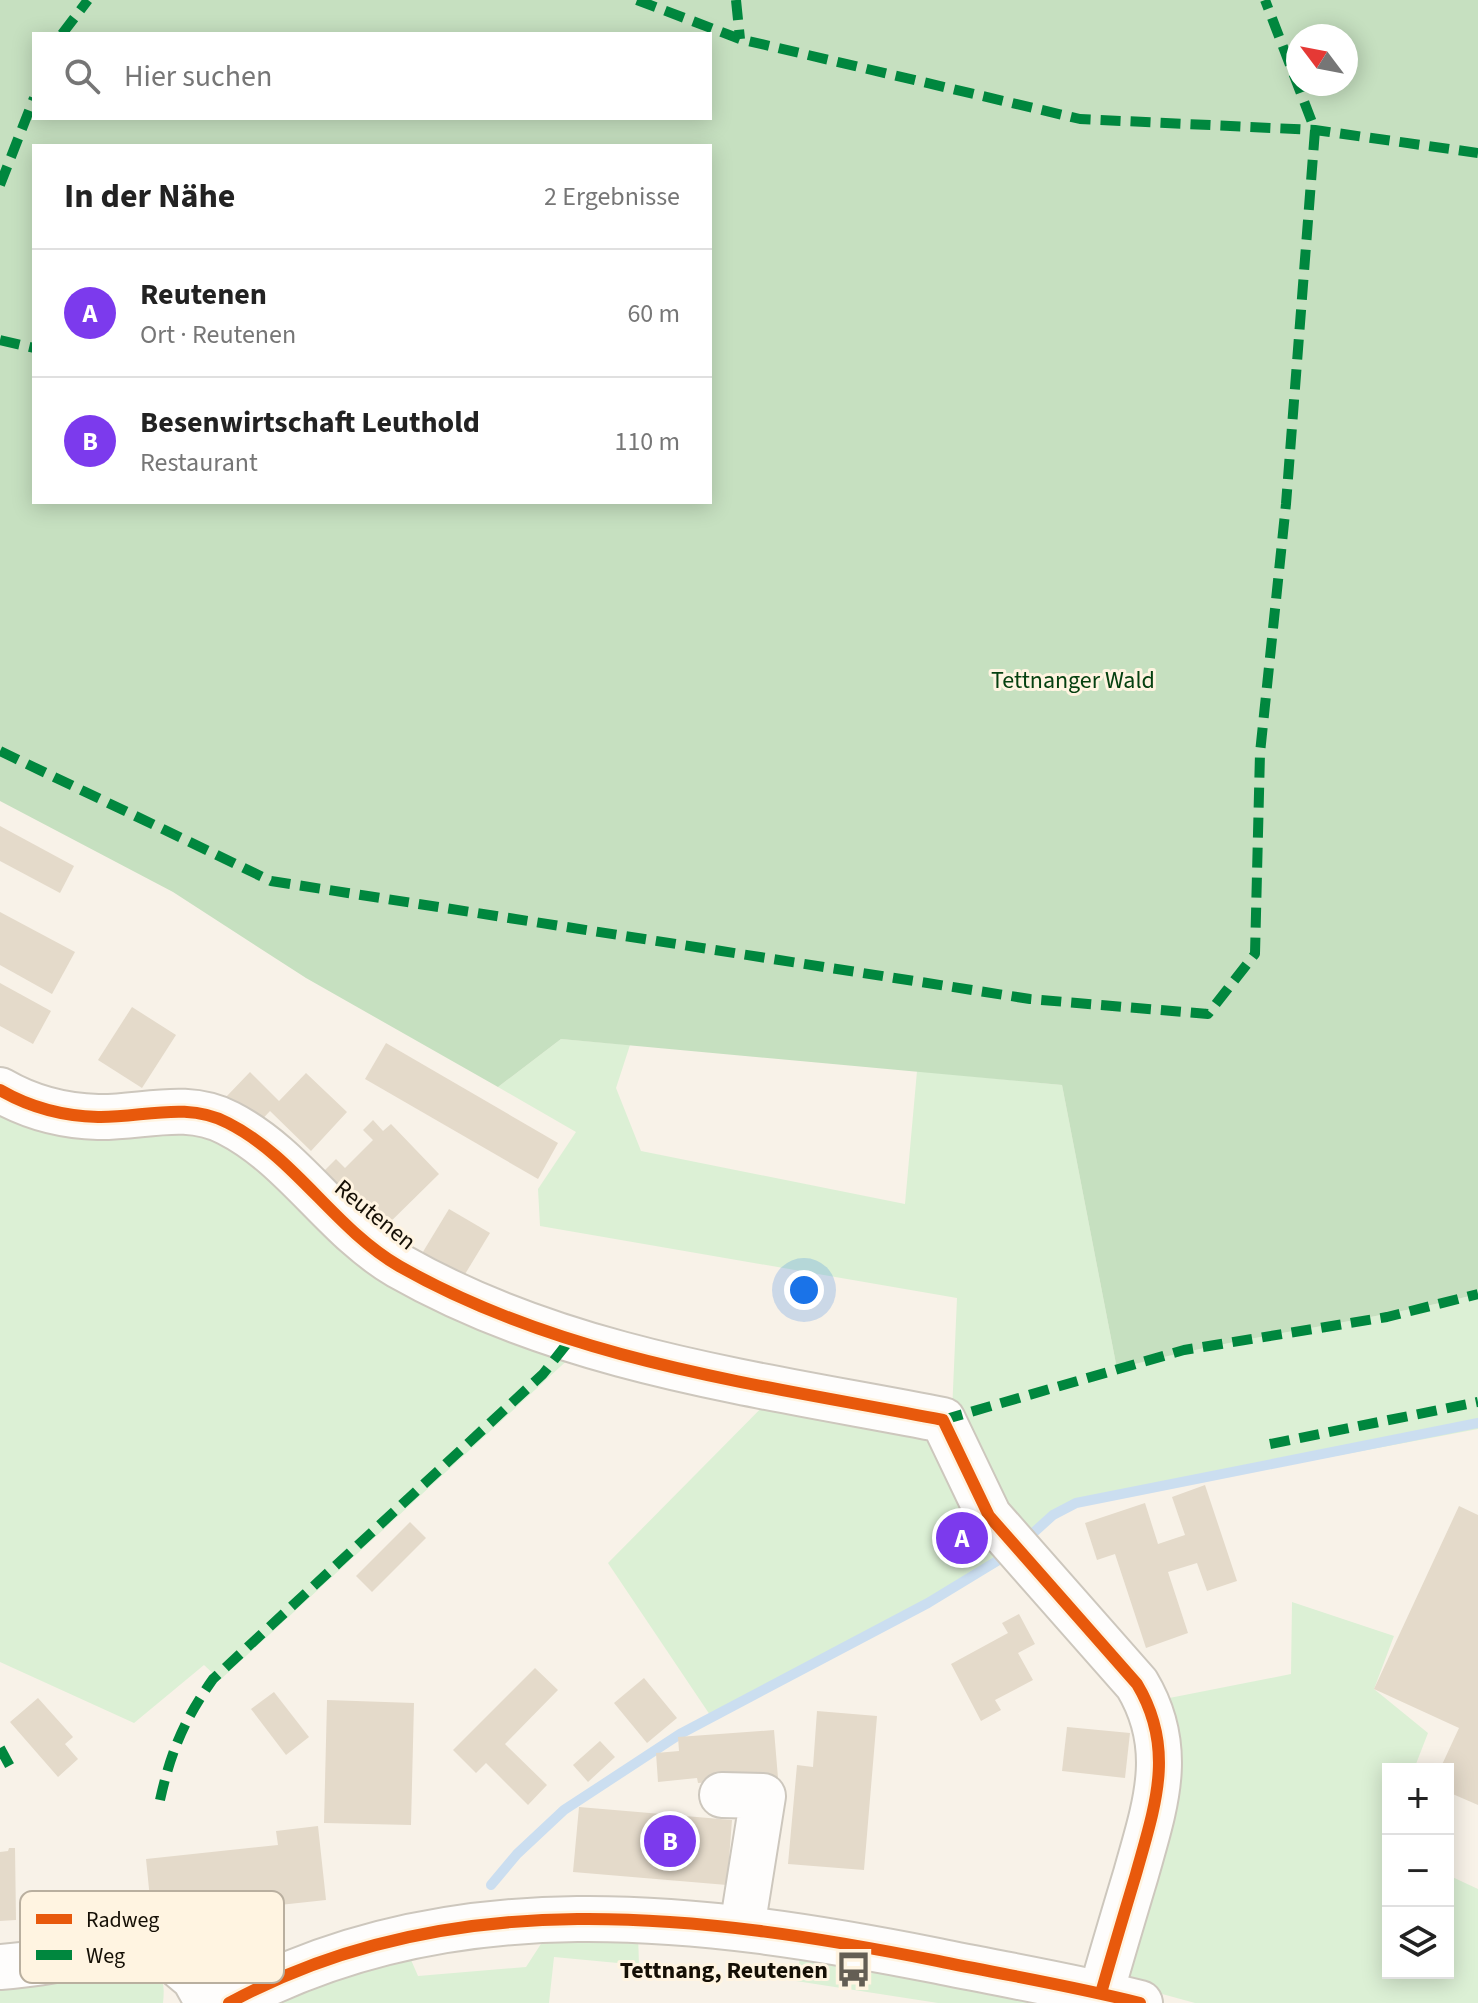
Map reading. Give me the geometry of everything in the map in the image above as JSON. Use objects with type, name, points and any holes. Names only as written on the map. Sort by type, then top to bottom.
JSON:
[{"type":"street","name":"Reutenen","points":[[0,1090],[56,1113],[99,1117],[179,1110],[204,1113],[228,1123],[281,1160],[331,1211],[397,1264],[507,1318],[569,1341],[627,1358],[943,1420],[989,1516],[1137,1684],[1151,1709],[1159,1741],[1157,1802],[1120,1998]]},
{"type":"street","points":[[722,1795],[763,1796],[742,1928]]},
{"type":"street","points":[[284,1976],[306,1965],[390,1939],[466,1925],[550,1919],[697,1923],[816,1937],[1120,1998]]},
{"type":"street","points":[[0,1967],[20,1965]]},
{"type":"street","points":[[197,1983],[208,2003]]},
{"type":"street","points":[[229,2003],[270,1983]]},
{"type":"green space","name":"Tettnanger Wald","points":[[0,0],[1478,0],[1478,1294],[1117,1369],[1062,1085],[561,1039],[498,1087],[306,978],[173,892],[0,801]]},
{"type":"green space","points":[[561,1039],[630,1045],[616,1088],[641,1151],[905,1204],[917,1071],[1062,1085],[1117,1369],[1478,1294],[1478,1429],[1075,1505],[1019,1545],[952,1412],[957,1298],[540,1226],[538,1189],[576,1132],[498,1087]]},
{"type":"green space","points":[[0,1094],[180,1114],[573,1355],[220,1680],[204,1665],[134,1723],[0,1662]]},
{"type":"green space","points":[[776,1393],[924,1427],[1005,1562],[884,1630],[710,1715],[608,1563]]},
{"type":"green space","points":[[1292,1602],[1394,1636],[1374,1689],[1428,1733],[1416,1763],[1382,1763],[1382,1979],[1454,1979],[1454,1878],[1478,1889],[1478,2003],[1195,2003],[1133,1986],[1115,1963],[1161,1808],[1144,1703],[1291,1674]]},
{"type":"green space","points":[[550,1930],[638,1934],[639,1965],[554,1957],[549,2003],[261,2003],[408,1953],[418,1976],[526,1967]]},
{"type":"green space","points":[[801,1952],[1072,2003],[938,2003],[796,1981]]},
{"type":"green space","points":[[20,1966],[20,1983],[163,1983],[163,2003],[0,2003],[0,1970]]},
{"type":"building","points":[[0,826],[74,866],[60,893],[0,861]]},
{"type":"building","points":[[0,912],[75,952],[52,994],[0,965]]},
{"type":"building","points":[[0,983],[51,1011],[33,1044],[0,1026]]},
{"type":"building","points":[[132,1007],[176,1035],[142,1088],[98,1060]]},
{"type":"building","points":[[386,1043],[558,1143],[538,1179],[365,1079]]},
{"type":"building","points":[[250,1072],[279,1101],[306,1073],[347,1112],[311,1151],[270,1111],[256,1126],[226,1097]]},
{"type":"building","points":[[373,1120],[383,1131],[391,1124],[439,1174],[378,1234],[320,1175],[336,1159],[345,1168],[373,1140],[363,1130]]},
{"type":"building","points":[[449,1209],[490,1233],[459,1284],[418,1260]]},
{"type":"building","points":[[1205,1485],[1237,1581],[1207,1591],[1197,1563],[1168,1572],[1188,1633],[1146,1648],[1115,1554],[1097,1560],[1085,1523],[1145,1503],[1158,1544],[1185,1535],[1172,1497]]},
{"type":"building","points":[[1459,1506],[1478,1515],[1478,1805],[1454,1795],[1454,1763],[1443,1763],[1459,1728],[1374,1689]]},
{"type":"building","points":[[410,1522],[426,1538],[372,1592],[356,1576]]},
{"type":"building","points":[[961,1526],[974,1541],[963,1550],[951,1536]]},
{"type":"building","points":[[1019,1614],[1035,1644],[1018,1653],[1033,1680],[995,1700],[1001,1710],[981,1721],[951,1664],[1008,1633],[1002,1623]]},
{"type":"building","points":[[535,1668],[558,1690],[505,1744],[547,1785],[528,1805],[486,1763],[476,1773],[453,1750]]},
{"type":"building","points":[[644,1678],[677,1718],[647,1743],[614,1703]]},
{"type":"building","points":[[274,1692],[309,1737],[286,1755],[251,1709]]},
{"type":"building","points":[[38,1698],[73,1737],[65,1744],[78,1759],[58,1777],[10,1722]]},
{"type":"building","points":[[327,1700],[414,1703],[411,1825],[324,1823]]},
{"type":"building","points":[[817,1711],[877,1716],[864,1870],[788,1864],[797,1765],[813,1767]]},
{"type":"building","points":[[1067,1727],[1130,1733],[1125,1778],[1062,1771]]},
{"type":"building","points":[[774,1730],[778,1778],[698,1783],[697,1778],[658,1782],[656,1753],[679,1751],[678,1737]]},
{"type":"building","points":[[600,1741],[615,1757],[588,1782],[573,1765]]},
{"type":"building","points":[[579,1807],[732,1820],[727,1885],[573,1872]]},
{"type":"building","points":[[318,1826],[326,1900],[284,1905],[284,1891],[149,1891],[146,1859],[278,1845],[276,1831]]},
{"type":"building","points":[[15,1848],[16,1920],[0,1921],[0,1852]]},
{"type":"waterway","points":[[1032,1534],[1053,1515],[1076,1503],[1478,1423]]},
{"type":"waterway","points":[[491,1885],[517,1854],[564,1810],[680,1734],[928,1603],[997,1561]]},
{"type":"marked path","points":[[64,32],[88,0]]},
{"type":"marked path","points":[[637,0],[740,39],[1080,119],[1315,130],[1478,153]]},
{"type":"marked path","points":[[736,0],[740,39]]},
{"type":"marked path","points":[[0,751],[271,881],[1030,999],[1208,1014],[1255,954],[1260,753],[1286,504],[1315,130],[1265,0]]},
{"type":"marked path","points":[[0,185],[32,103]]},
{"type":"marked path","points":[[0,340],[32,348]]},
{"type":"marked path","points":[[943,1420],[1184,1350],[1387,1317],[1478,1294]]},
{"type":"marked path","points":[[160,1800],[180,1736],[213,1679],[543,1374],[569,1341]]},
{"type":"marked path","points":[[1270,1444],[1478,1402]]},
{"type":"marked path","points":[[0,1748],[12,1770]]},
{"type":"cycle path","points":[[0,1090],[35,1106],[72,1115],[114,1117],[180,1112],[212,1116],[228,1123],[274,1154],[354,1232],[399,1266],[463,1298],[528,1325],[664,1365],[943,1420],[989,1516],[1137,1684],[1156,1732],[1159,1755],[1155,1801],[1101,1993]]},
{"type":"cycle path","points":[[284,1978],[313,1965],[400,1939],[488,1924],[578,1919],[668,1922],[849,1944],[1140,2003]]},
{"type":"cycle path","points":[[229,2003],[273,1983]]},
{"type":"place","name":"Reutenen","points":[[962,1538]]},
{"type":"place","name":"Besenwirtschaft Leuthold","points":[[670,1841]]},
{"type":"place","name":"Tettnang, Reutenen","points":[[854,1970]]}]
